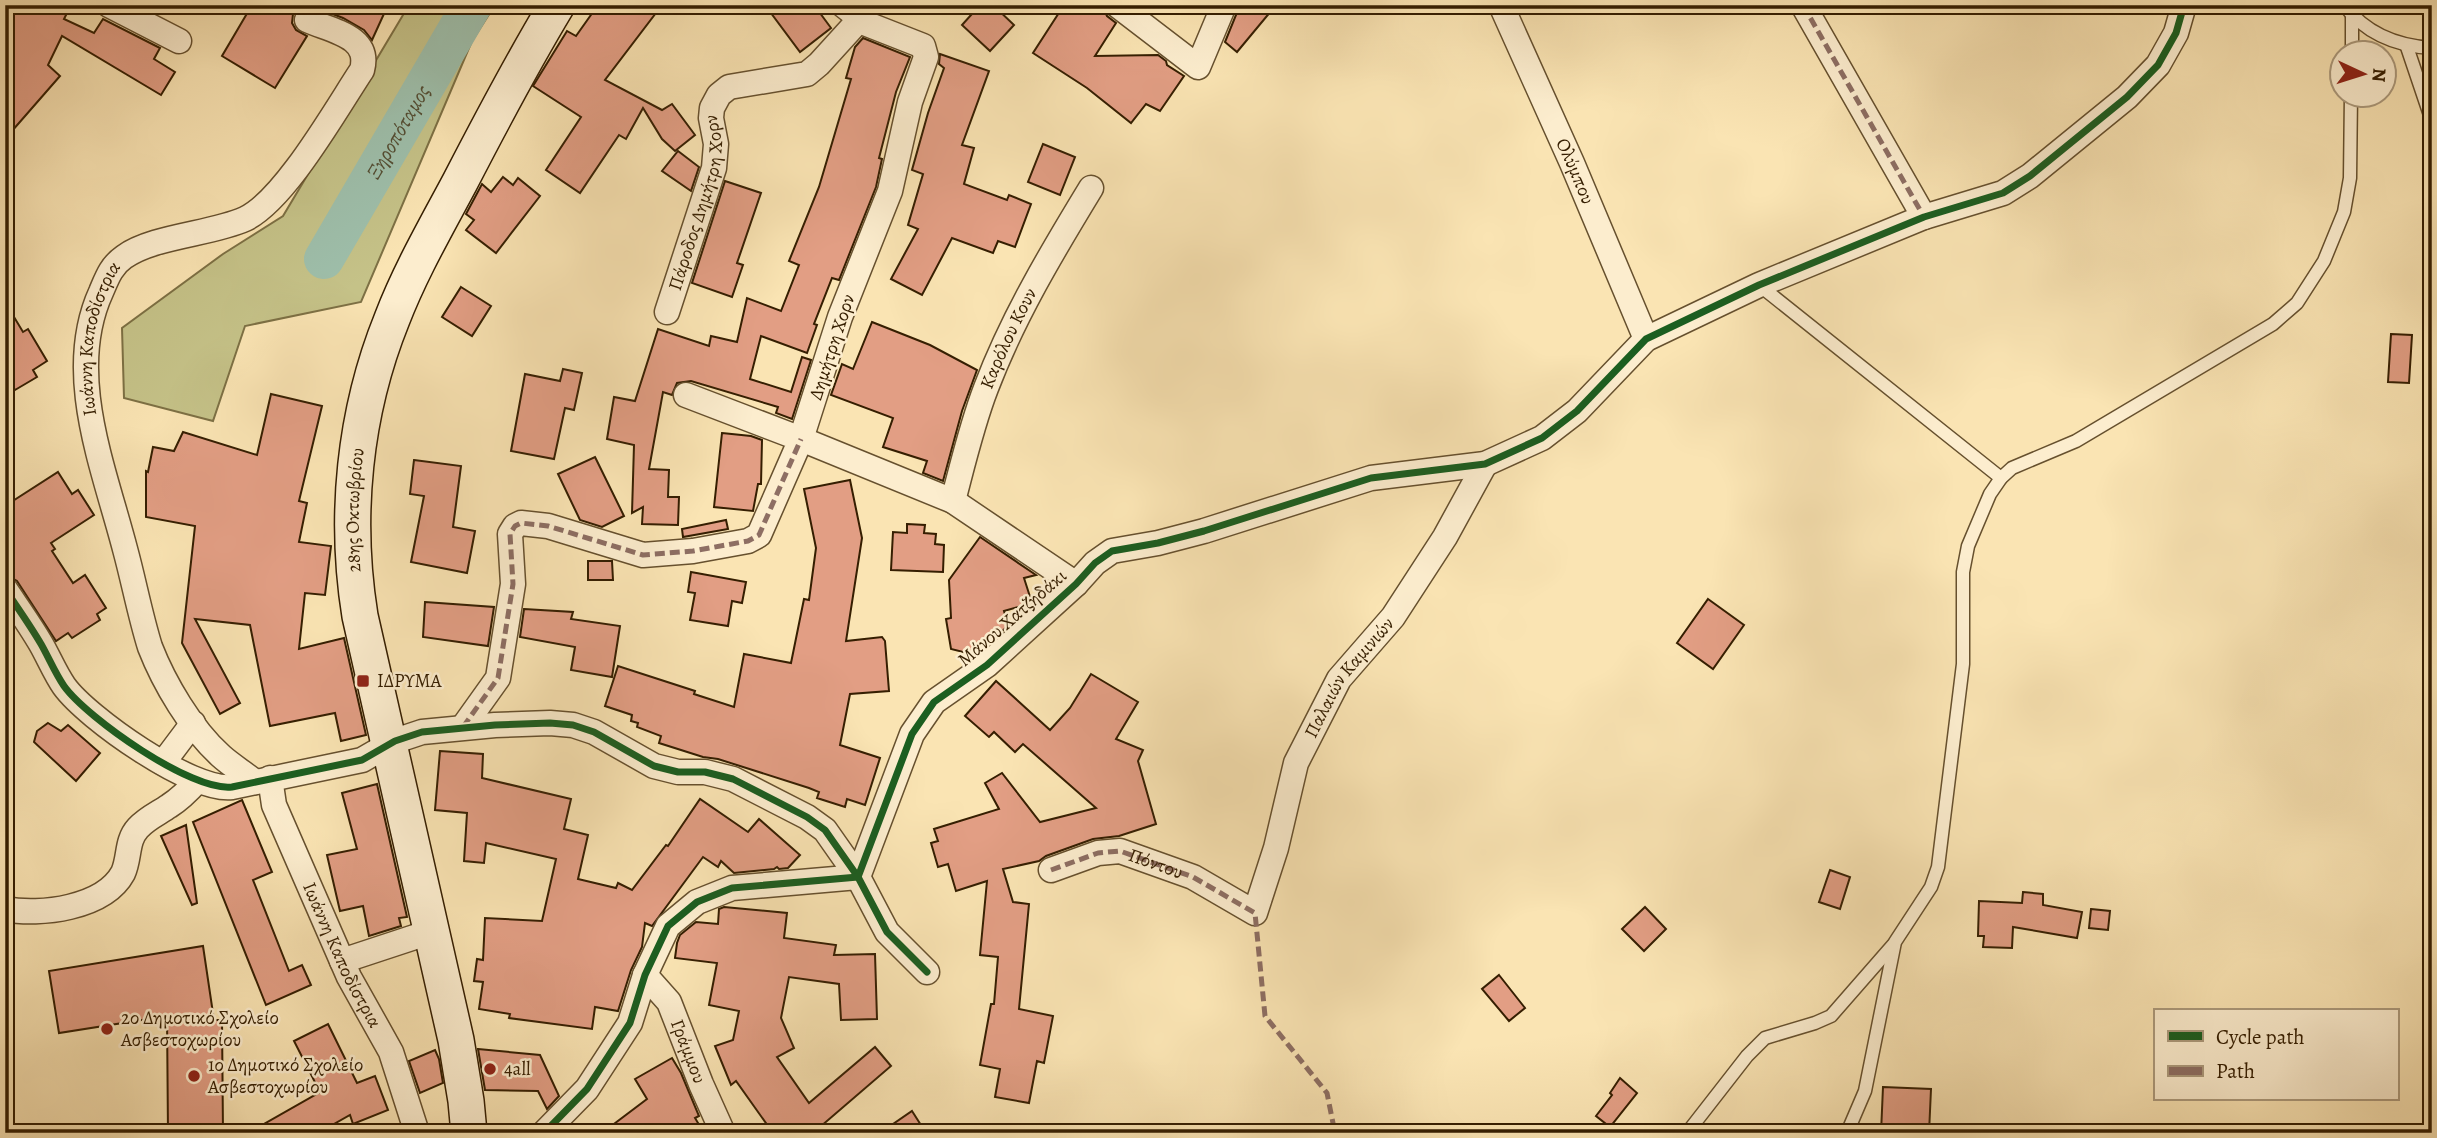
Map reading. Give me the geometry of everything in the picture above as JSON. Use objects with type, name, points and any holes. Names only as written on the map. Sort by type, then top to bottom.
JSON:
[{"type":"main road","name":"28ης Οκτωβρίου","points":[[469,1133],[463,1076],[433,931],[360,616],[352,556],[355,475],[368,396],[391,321],[416,265],[500,103],[557,5]]},
{"type":"street","points":[[109,5],[179,41]]},
{"type":"street","points":[[1117,5],[1198,67],[1224,5]]},
{"type":"street","name":"Ολύμπου","points":[[1502,5],[1646,339]]},
{"type":"street","points":[[1803,5],[1924,217]]},
{"type":"street","points":[[1646,339],[1759,285],[1924,217],[2003,193],[2031,176],[2127,97],[2158,65],[2176,33],[2184,5]]},
{"type":"street","name":"Πάροδος Δημήτρη Χορν","points":[[667,312],[714,168],[716,138],[711,113],[719,95],[731,87],[807,74],[819,64],[851,13]]},
{"type":"street","name":"Δημήτρη Χορν","points":[[463,727],[498,678],[513,584],[510,534],[515,526],[521,523],[548,526],[643,555],[693,551],[748,541],[759,536],[802,439],[840,317],[890,191],[910,102],[926,57],[926,51],[921,45],[851,13]]},
{"type":"street","name":"Ιωάννη Καποδίστρια","points":[[307,20],[355,40],[363,49],[365,59],[362,70],[285,184],[267,204],[245,219],[126,255],[112,268],[97,299],[87,334],[85,382],[93,424],[147,637],[163,678],[193,723],[222,756],[263,780],[342,961],[391,1052],[417,1133]]},
{"type":"street","name":"Καρόλου Κουν","points":[[953,501],[986,388],[1016,318],[1091,188]]},
{"type":"street","name":"Μάνου Χατζηδάκι","points":[[858,877],[912,734],[934,702],[987,665],[1076,584],[1095,563],[1112,551],[1169,540],[1371,478],[1485,464],[1542,439],[1559,426],[1591,397],[1646,339]]},
{"type":"street","points":[[686,395],[953,501],[1076,584]]},
{"type":"street","name":"Παλαιών Καμινιών","points":[[1255,913],[1276,848],[1296,763],[1339,679],[1393,617],[1438,548],[1485,464]]},
{"type":"street","points":[[5,589],[74,699],[163,763],[197,781],[225,788],[362,760],[388,745],[422,732],[463,727],[550,723],[573,725],[594,732],[654,766],[677,772],[705,772],[733,779],[780,802],[825,830],[858,877],[887,932],[927,972]]},
{"type":"street","points":[[163,763],[193,723]]},
{"type":"street","points":[[5,909],[61,910],[107,889],[123,872],[129,842],[136,830],[178,800],[197,781]]},
{"type":"street","name":"Πόντου","points":[[1051,870],[1098,853],[1120,851],[1193,877],[1255,913]]},
{"type":"street","points":[[544,1133],[587,1089],[630,1023],[645,975],[667,926],[697,902],[732,888],[858,877]]},
{"type":"street","points":[[342,961],[433,931]]},
{"type":"street","name":"Γράμμου","points":[[645,975],[669,1002],[723,1133]]},
{"type":"lane","points":[[2344,5],[2353,16],[2390,41],[2407,47],[2432,48]]},
{"type":"lane","points":[[2352,38],[2353,16]]},
{"type":"lane","points":[[2407,47],[2432,121]]},
{"type":"lane","points":[[1687,1133],[1747,1056],[1765,1038],[1831,1016],[1895,942],[1931,887],[1938,867],[1963,664],[1963,572],[1968,546],[1990,494],[2012,468],[2076,441],[2273,324],[2297,303],[2324,261],[2344,212],[2350,177],[2351,108]]},
{"type":"lane","points":[[1759,285],[2001,478]]},
{"type":"lane","points":[[1847,1133],[1865,1091],[1895,942]]},
{"type":"shaded area","points":[[409,5],[495,5],[472,41],[361,302],[245,326],[213,421],[124,398],[122,328],[223,254],[283,216]]},
{"type":"building","points":[[5,5],[71,5],[64,19],[94,33],[103,19],[160,48],[154,59],[175,72],[161,95],[62,36],[48,65],[60,76],[5,139]]},
{"type":"building","points":[[252,5],[388,5],[372,40],[364,30],[343,18],[312,6],[298,8],[293,14],[292,23],[296,30],[307,36],[275,88],[222,56]]},
{"type":"building","points":[[598,5],[662,5],[605,80],[662,110],[672,104],[695,135],[675,151],[662,139],[643,108],[626,139],[619,135],[580,193],[546,170],[581,117],[533,86],[567,31],[576,36]]},
{"type":"building","points":[[765,5],[814,5],[831,28],[800,52]]},
{"type":"building","points":[[980,5],[993,5],[1014,25],[990,51],[962,25]]},
{"type":"building","points":[[1064,5],[1102,5],[1107,16],[1116,23],[1095,56],[1158,55],[1167,65],[1184,76],[1160,111],[1146,104],[1131,123],[1087,88],[1033,53]]},
{"type":"building","points":[[1240,5],[1276,5],[1237,52],[1225,42]]},
{"type":"building","points":[[863,38],[910,57],[896,92],[879,158],[882,159],[876,187],[839,280],[832,278],[814,324],[817,325],[807,353],[761,336],[750,379],[791,392],[802,357],[811,360],[792,419],[776,413],[778,407],[691,381],[677,383],[672,395],[663,392],[649,469],[669,470],[668,497],[679,497],[678,525],[642,524],[643,507],[632,513],[634,445],[607,439],[614,397],[635,401],[658,329],[709,346],[711,336],[737,342],[747,298],[781,311],[799,265],[789,261],[819,187],[851,79],[846,78],[855,47]]},
{"type":"building","points":[[940,54],[989,71],[962,145],[974,148],[964,184],[1007,200],[1009,195],[1031,204],[1015,247],[998,241],[993,253],[952,238],[922,295],[891,279],[918,229],[908,225],[923,174],[912,170],[944,68],[939,64]]},
{"type":"building","points":[[1043,144],[1075,157],[1060,195],[1028,182]]},
{"type":"building","points":[[678,151],[699,167],[691,191],[662,171]]},
{"type":"building","points":[[503,177],[513,185],[518,178],[540,196],[496,253],[466,230],[474,220],[466,214],[482,184],[491,192]]},
{"type":"building","points":[[725,181],[761,193],[737,263],[743,265],[732,297],[692,283]]},
{"type":"building","points":[[461,287],[491,306],[472,336],[442,317]]},
{"type":"building","points":[[5,302],[23,332],[28,329],[47,361],[33,370],[37,377],[15,390],[5,373]]},
{"type":"building","points":[[872,322],[930,345],[977,370],[962,411],[943,481],[923,473],[927,461],[883,447],[893,418],[831,395],[842,364],[853,369]]},
{"type":"building","points":[[2391,334],[2412,335],[2409,383],[2388,382]]},
{"type":"building","points":[[563,369],[582,373],[574,410],[565,408],[554,459],[511,451],[525,374],[560,381]]},
{"type":"building","points":[[271,394],[322,406],[299,501],[307,503],[299,542],[331,546],[325,595],[305,593],[299,649],[344,638],[366,735],[341,741],[335,713],[270,726],[250,625],[195,619],[240,703],[220,714],[182,643],[195,526],[146,517],[146,471],[148,472],[153,447],[174,451],[183,432],[257,455]]},
{"type":"building","points":[[722,433],[762,440],[761,484],[758,484],[753,511],[714,507]]},
{"type":"building","points":[[595,457],[624,516],[602,527],[580,520],[558,474]]},
{"type":"building","points":[[414,460],[461,466],[453,527],[475,531],[467,573],[411,562],[424,496],[410,494]]},
{"type":"building","points":[[58,472],[72,494],[78,490],[94,515],[51,543],[55,549],[52,551],[73,583],[85,575],[106,608],[97,614],[100,620],[72,638],[68,633],[56,641],[17,581],[5,574],[5,506]]},
{"type":"building","points":[[850,480],[862,538],[846,641],[882,637],[885,641],[889,691],[850,694],[840,745],[880,758],[865,805],[847,799],[845,807],[817,798],[819,792],[809,788],[659,743],[661,736],[637,727],[638,723],[631,721],[632,715],[605,706],[618,666],[734,707],[744,654],[791,663],[804,599],[809,600],[816,548],[804,489]]},
{"type":"building","points":[[726,520],[728,529],[683,537],[682,529]]},
{"type":"building","points":[[907,524],[925,525],[924,533],[936,534],[935,544],[944,545],[943,572],[891,570],[893,532],[907,533]]},
{"type":"building","points":[[980,537],[1036,575],[1024,578],[1032,603],[1004,611],[1008,626],[975,655],[951,649],[946,619],[951,618],[949,580]]},
{"type":"building","points":[[588,561],[612,561],[613,580],[588,580]]},
{"type":"building","points":[[691,572],[746,582],[742,603],[732,601],[728,626],[690,620],[695,593],[688,592]]},
{"type":"building","points":[[1708,599],[1744,625],[1713,669],[1677,643]]},
{"type":"building","points":[[425,602],[494,607],[488,646],[423,637]]},
{"type":"building","points":[[524,609],[573,612],[571,619],[620,626],[612,677],[571,670],[575,647],[520,637]]},
{"type":"building","points":[[1091,674],[1138,702],[1116,739],[1143,750],[1138,761],[1156,824],[1119,836],[1093,839],[1039,861],[1003,869],[1013,902],[1029,904],[1019,1009],[1053,1016],[1044,1063],[1037,1061],[1029,1103],[995,1097],[1000,1069],[980,1065],[991,1004],[994,1004],[998,957],[980,955],[987,881],[956,891],[948,864],[938,867],[931,843],[938,841],[934,829],[999,809],[985,783],[1002,773],[1040,822],[1096,808],[1023,744],[1015,752],[994,732],[989,737],[965,716],[996,681],[1050,730],[1070,708]]},
{"type":"building","points":[[48,723],[61,731],[68,725],[100,753],[76,781],[34,742],[37,731]]},
{"type":"building","points":[[440,751],[483,754],[482,778],[571,799],[564,829],[588,835],[578,879],[616,888],[618,883],[632,890],[666,845],[668,846],[700,799],[748,832],[759,819],[800,855],[788,868],[734,873],[721,861],[718,867],[703,857],[652,926],[645,923],[642,947],[631,970],[618,1011],[595,1007],[592,1029],[509,1018],[510,1014],[479,1009],[483,982],[474,981],[477,959],[483,960],[485,918],[542,921],[556,859],[486,843],[484,863],[464,861],[467,813],[435,810]]},
{"type":"building","points":[[377,784],[407,917],[399,918],[401,926],[369,936],[363,906],[340,911],[327,855],[357,849],[342,793]]},
{"type":"building","points":[[242,800],[272,872],[253,880],[289,971],[302,965],[311,985],[266,1005],[193,822]]},
{"type":"building","points":[[186,825],[197,903],[192,905],[161,836]]},
{"type":"building","points":[[1830,870],[1850,877],[1840,909],[1819,902]]},
{"type":"building","points":[[2023,892],[2043,894],[2043,905],[2082,912],[2077,938],[2013,927],[2012,948],[1983,947],[1984,936],[1978,936],[1979,901],[2022,903]]},
{"type":"building","points":[[724,907],[787,913],[784,938],[836,945],[834,955],[875,954],[877,1019],[841,1020],[839,984],[789,977],[781,1018],[794,1048],[777,1057],[809,1103],[875,1047],[891,1066],[813,1133],[773,1133],[736,1081],[731,1085],[715,1046],[733,1040],[739,1011],[709,1005],[717,963],[675,958],[680,935],[696,922],[718,924],[719,909]]},
{"type":"building","points":[[1645,907],[1666,929],[1644,951],[1622,929]]},
{"type":"building","points":[[2091,909],[2110,911],[2108,930],[2089,928]]},
{"type":"building","points":[[203,946],[214,1020],[222,1020],[223,1133],[168,1133],[167,1016],[59,1033],[49,971]]},
{"type":"building","points":[[1499,975],[1525,1008],[1509,1021],[1482,989]]},
{"type":"building","points":[[328,1024],[357,1083],[375,1076],[388,1110],[353,1124],[350,1115],[318,1133],[248,1133],[320,1092],[294,1041]]},
{"type":"building","points":[[478,1049],[540,1055],[559,1096],[547,1109],[538,1091],[485,1090]]},
{"type":"building","points":[[435,1050],[443,1083],[420,1093],[409,1061]]},
{"type":"building","points":[[672,1058],[699,1116],[695,1118],[704,1133],[602,1133],[647,1099],[635,1079]]},
{"type":"building","points":[[1620,1078],[1637,1093],[1610,1127],[1596,1116],[1612,1095],[1610,1093]]},
{"type":"building","points":[[1883,1087],[1931,1089],[1929,1133],[1881,1133]]},
{"type":"building","points":[[912,1111],[926,1133],[880,1133]]},
{"type":"waterway","name":"Ξηροπόταμος","points":[[324,259],[472,5]]},
{"type":"marked path","points":[[1803,5],[1924,217]]},
{"type":"marked path","points":[[463,727],[498,678],[513,584],[510,534],[515,526],[521,523],[548,526],[643,555],[693,551],[748,541],[759,535],[801,439]]},
{"type":"marked path","points":[[1051,870],[1098,853],[1120,851],[1193,877],[1255,913],[1265,1016],[1327,1093],[1335,1133]]},
{"type":"cycle path","points":[[544,1133],[587,1089],[630,1023],[645,975],[668,926],[697,902],[732,888],[858,877],[912,734],[934,702],[987,665],[1076,584],[1095,563],[1112,551],[1204,531],[1371,478],[1485,464],[1542,438],[1577,411],[1646,339],[1759,285],[1924,217],[2003,193],[2030,176],[2127,97],[2158,65],[2176,33],[2184,5]]},
{"type":"cycle path","points":[[5,589],[37,637],[64,686],[76,700],[117,733],[167,766],[214,785],[232,787],[362,760],[395,741],[422,732],[550,723],[573,725],[594,732],[654,766],[678,772],[705,772],[733,779],[807,817],[825,830],[858,877],[887,932],[927,972]]},
{"type":"place","name":"ΙΔΡΥΜΑ","points":[[363,681]]},
{"type":"place","name":"2ο Δημοτικό Σχολείο Ασβεστοχωρίου","points":[[107,1029]]},
{"type":"place","name":"4all","points":[[490,1069]]},
{"type":"place","name":"1ο Δημοτικό Σχολείο Ασβεστοχωρίου","points":[[194,1076]]}]
